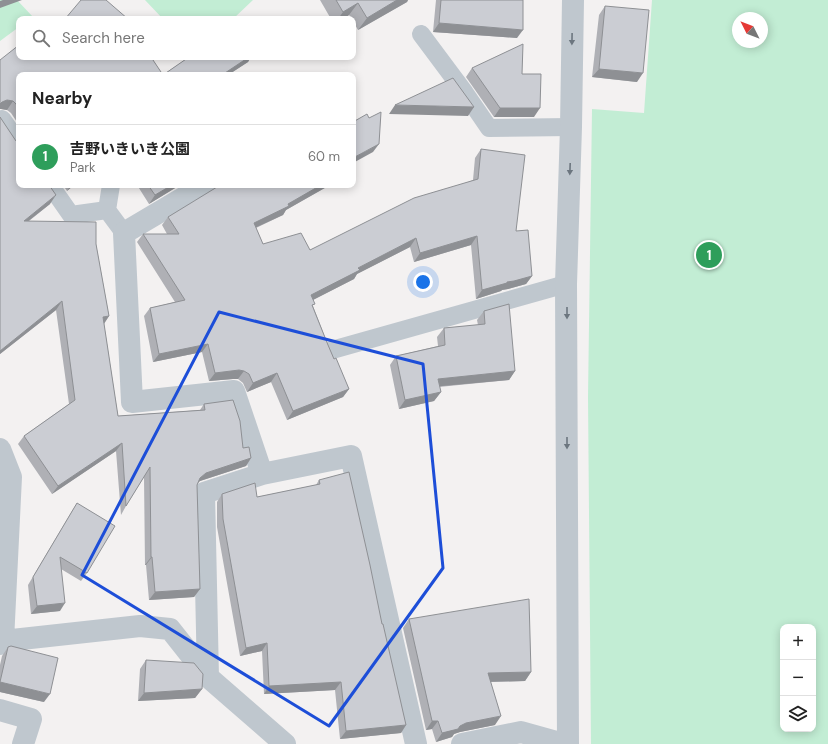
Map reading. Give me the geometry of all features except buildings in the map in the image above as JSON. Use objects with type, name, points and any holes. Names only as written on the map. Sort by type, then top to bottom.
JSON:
[{"type":"street","points":[[568,744],[566,284],[573,0]]},
{"type":"street","points":[[200,188],[124,233],[132,402],[234,391],[262,474]]},
{"type":"street","points":[[0,449],[11,477],[1,642],[140,626],[170,629],[208,677],[285,744]]},
{"type":"street","points":[[208,677],[204,493],[262,474],[351,456],[416,744]]},
{"type":"street","points":[[0,710],[31,719],[23,744]]},
{"type":"street","points":[[462,744],[521,732],[564,744]]},
{"type":"lane","points":[[422,34],[489,128],[571,126]]},
{"type":"lane","points":[[2,119],[16,139]]},
{"type":"lane","points":[[52,188],[71,215],[107,210]]},
{"type":"lane","points":[[111,188],[107,210],[124,233]]},
{"type":"lane","points":[[332,350],[566,284]]},
{"type":"highlighted area","points":[[219,312],[423,364],[443,568],[329,726],[82,575]]},
{"type":"green space","points":[[0,0],[17,0],[32,16],[16,16],[16,29],[0,41]]},
{"type":"green space","points":[[145,0],[253,0],[236,16],[160,16]]},
{"type":"green space","points":[[652,0],[828,0],[828,744],[591,744],[588,397],[592,109],[644,113]]},
{"type":"place","name":"吉野いきいき公園","points":[[709,255]]}]
